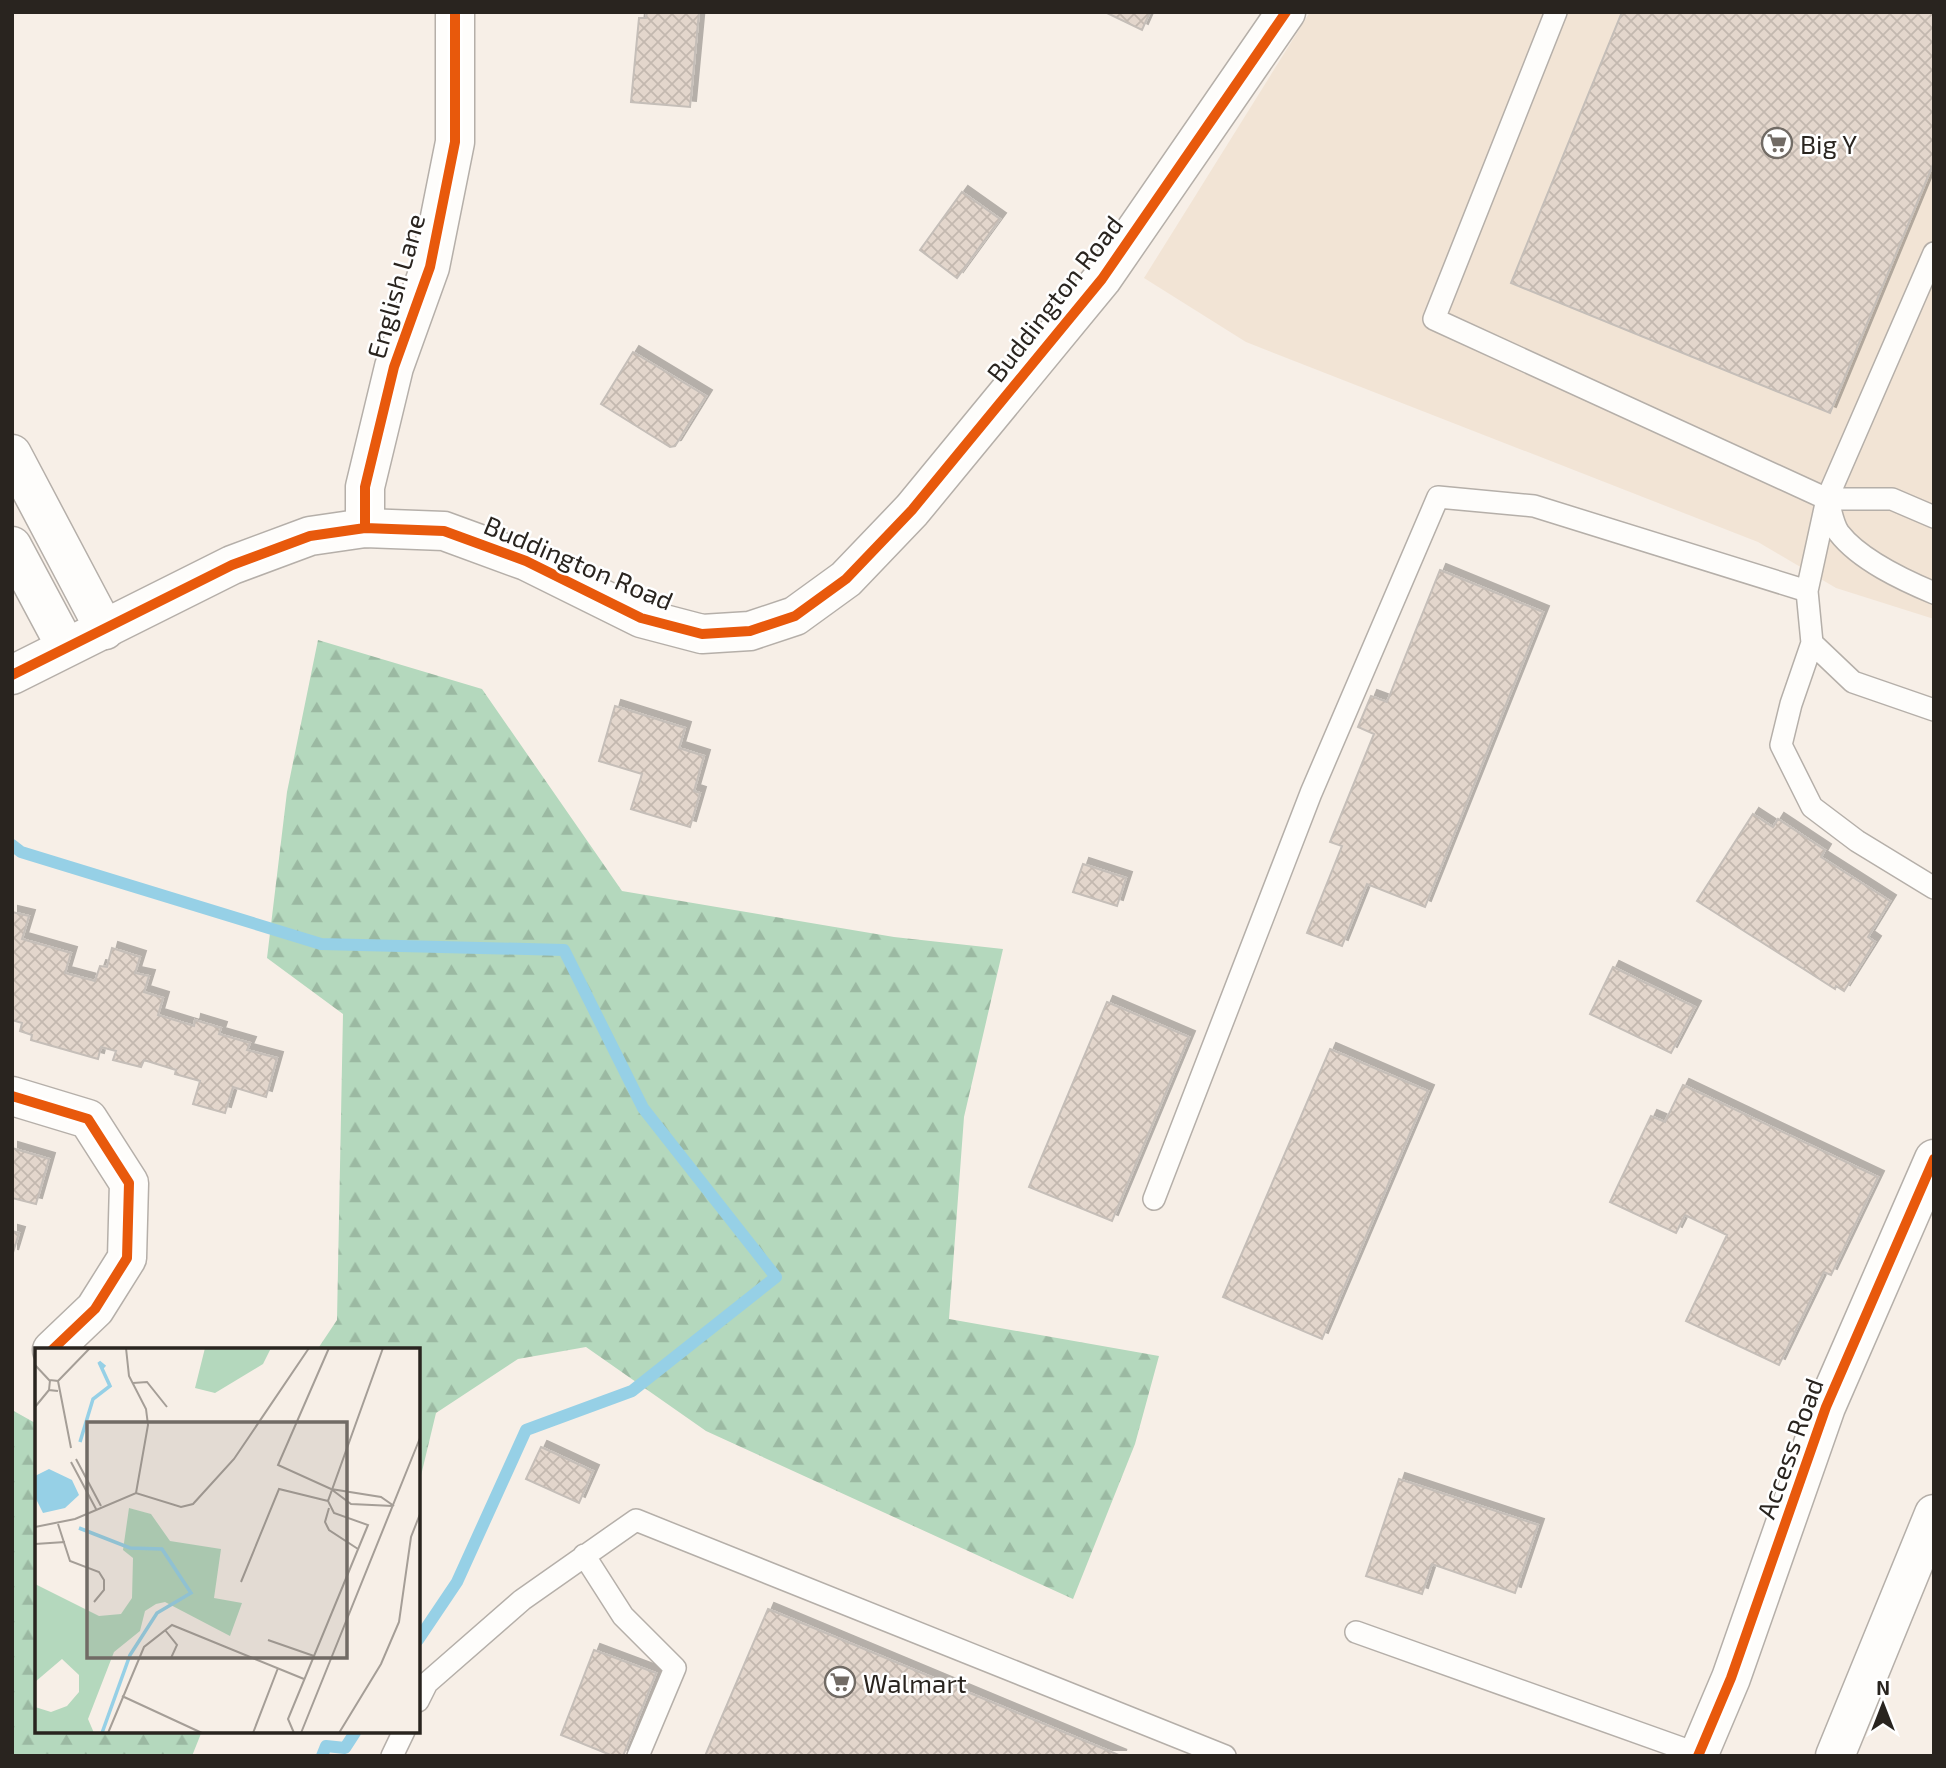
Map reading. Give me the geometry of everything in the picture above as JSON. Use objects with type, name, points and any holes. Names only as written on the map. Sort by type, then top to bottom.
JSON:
[{"type":"street","name":"English Lane","points":[[365,528],[365,487],[394,367],[430,267],[455,142],[455,12]]},
{"type":"street","name":"Buddington Road","points":[[12,675],[232,565],[310,536],[365,528],[443,531],[526,561],[641,618],[702,634],[750,631],[795,617],[846,579],[912,510],[1102,279],[1286,12]]},
{"type":"street","points":[[12,454],[105,630]]},
{"type":"street","points":[[12,546],[66,647]]},
{"type":"street","points":[[12,1096],[88,1119],[129,1183],[127,1258],[95,1309],[54,1348]]},
{"type":"street","name":"Access Road","points":[[1698,1755],[1731,1678],[1826,1407],[1934,1159]]},
{"type":"street","points":[[1835,1756],[1934,1514]]},
{"type":"lane","points":[[1556,12],[1434,319],[1828,499],[1892,499],[1934,517]]},
{"type":"lane","points":[[1934,253],[1828,499],[1807,591],[1812,643],[1791,704],[1781,745],[1812,807],[1857,841],[1934,888]]},
{"type":"lane","points":[[1154,1199],[1311,793],[1438,497],[1534,506],[1807,591]]},
{"type":"lane","points":[[1828,499],[1838,532],[1861,552],[1910,583],[1934,593]]},
{"type":"lane","points":[[1812,643],[1853,682],[1934,710]]},
{"type":"lane","points":[[420,1697],[427,1683],[522,1600],[636,1520],[1225,1756]]},
{"type":"lane","points":[[584,1555],[623,1616],[675,1668],[638,1756]]},
{"type":"lane","points":[[1356,1632],[1698,1755]]},
{"type":"lane","points":[[392,1756],[403,1733]]},
{"type":"shaded area","points":[[1310,12],[1934,12],[1934,619],[1836,588],[1758,542],[1246,342],[1144,278]]},
{"type":"green space","points":[[318,640],[482,689],[622,891],[894,937],[1003,949],[964,1117],[949,1319],[1159,1356],[1135,1444],[1073,1599],[706,1431],[586,1347],[518,1359],[436,1413],[420,1480],[420,1348],[318,1348],[337,1320],[343,1014],[267,958],[287,792]]},
{"type":"green space","points":[[12,1410],[35,1423],[35,1733],[201,1733],[192,1756],[12,1756]]},
{"type":"building","points":[[647,12],[699,12],[690,107],[631,102],[639,18],[646,18]]},
{"type":"building","points":[[1105,12],[1150,12],[1142,30]]},
{"type":"building","points":[[1622,12],[1934,12],[1934,162],[1830,413],[1511,283]]},
{"type":"building","points":[[962,192],[1000,219],[957,278],[920,250]]},
{"type":"building","points":[[633,352],[706,396],[675,446],[670,447],[601,404]]},
{"type":"building","points":[[1440,570],[1543,612],[1425,907],[1367,884],[1342,946],[1307,933],[1342,846],[1330,842],[1374,734],[1358,727],[1371,696],[1387,702]]},
{"type":"building","points":[[615,706],[685,728],[679,748],[704,756],[694,791],[700,793],[690,827],[631,809],[642,774],[599,761]]},
{"type":"building","points":[[1753,814],[1773,827],[1778,819],[1825,850],[1821,857],[1890,901],[1868,937],[1875,942],[1844,991],[1836,986],[1835,989],[1697,901]]},
{"type":"building","points":[[1083,864],[1126,878],[1117,906],[1073,892]]},
{"type":"building","points":[[12,912],[29,916],[22,939],[71,953],[65,973],[95,981],[100,966],[107,967],[112,948],[140,957],[135,973],[149,976],[144,992],[163,998],[158,1015],[194,1026],[195,1020],[221,1028],[219,1034],[250,1043],[247,1050],[277,1058],[266,1097],[233,1087],[225,1113],[193,1104],[200,1081],[175,1074],[176,1070],[144,1060],[141,1067],[113,1060],[116,1051],[101,1047],[98,1059],[31,1040],[32,1035],[20,1031],[22,1023],[12,1020]]},
{"type":"building","points":[[1613,967],[1695,1007],[1671,1053],[1590,1014]]},
{"type":"building","points":[[1107,1002],[1189,1037],[1112,1221],[1029,1187]]},
{"type":"building","points":[[1330,1049],[1428,1091],[1322,1339],[1223,1297]]},
{"type":"building","points":[[1683,1085],[1878,1177],[1831,1275],[1824,1272],[1779,1365],[1686,1321],[1727,1235],[1685,1215],[1676,1233],[1610,1202],[1651,1116],[1665,1122]]},
{"type":"building","points":[[12,1148],[49,1159],[36,1204],[12,1198]]},
{"type":"building","points":[[12,1231],[19,1233],[12,1256]]},
{"type":"building","points":[[541,1447],[593,1471],[579,1503],[526,1479]]},
{"type":"building","points":[[1399,1479],[1538,1525],[1515,1593],[1432,1564],[1422,1594],[1366,1576]]},
{"type":"building","name":"Walmart","points":[[768,1609],[1121,1756],[705,1756]]},
{"type":"building","points":[[594,1650],[656,1673],[623,1756],[613,1756],[561,1735]]},
{"type":"waterway","points":[[12,845],[21,852],[321,944],[564,950],[643,1108],[776,1277],[632,1391],[526,1430],[457,1582],[420,1637]]},
{"type":"waterway","points":[[322,1756],[326,1746],[345,1748],[355,1733]]},
{"type":"cycle path","points":[[365,528],[365,487],[394,367],[430,267],[455,142],[455,12]]},
{"type":"cycle path","points":[[12,675],[232,565],[310,536],[365,528],[444,531],[526,561],[641,618],[702,634],[750,631],[795,616],[846,579],[912,510],[1102,279],[1286,12]]},
{"type":"cycle path","points":[[12,1096],[88,1119],[129,1183],[127,1258],[95,1309],[54,1348]]},
{"type":"cycle path","points":[[1698,1756],[1731,1678],[1826,1407],[1934,1159]]},
{"type":"place","name":"Big Y","points":[[1777,143]]},
{"type":"place","name":"Walmart","points":[[840,1682]]}]
